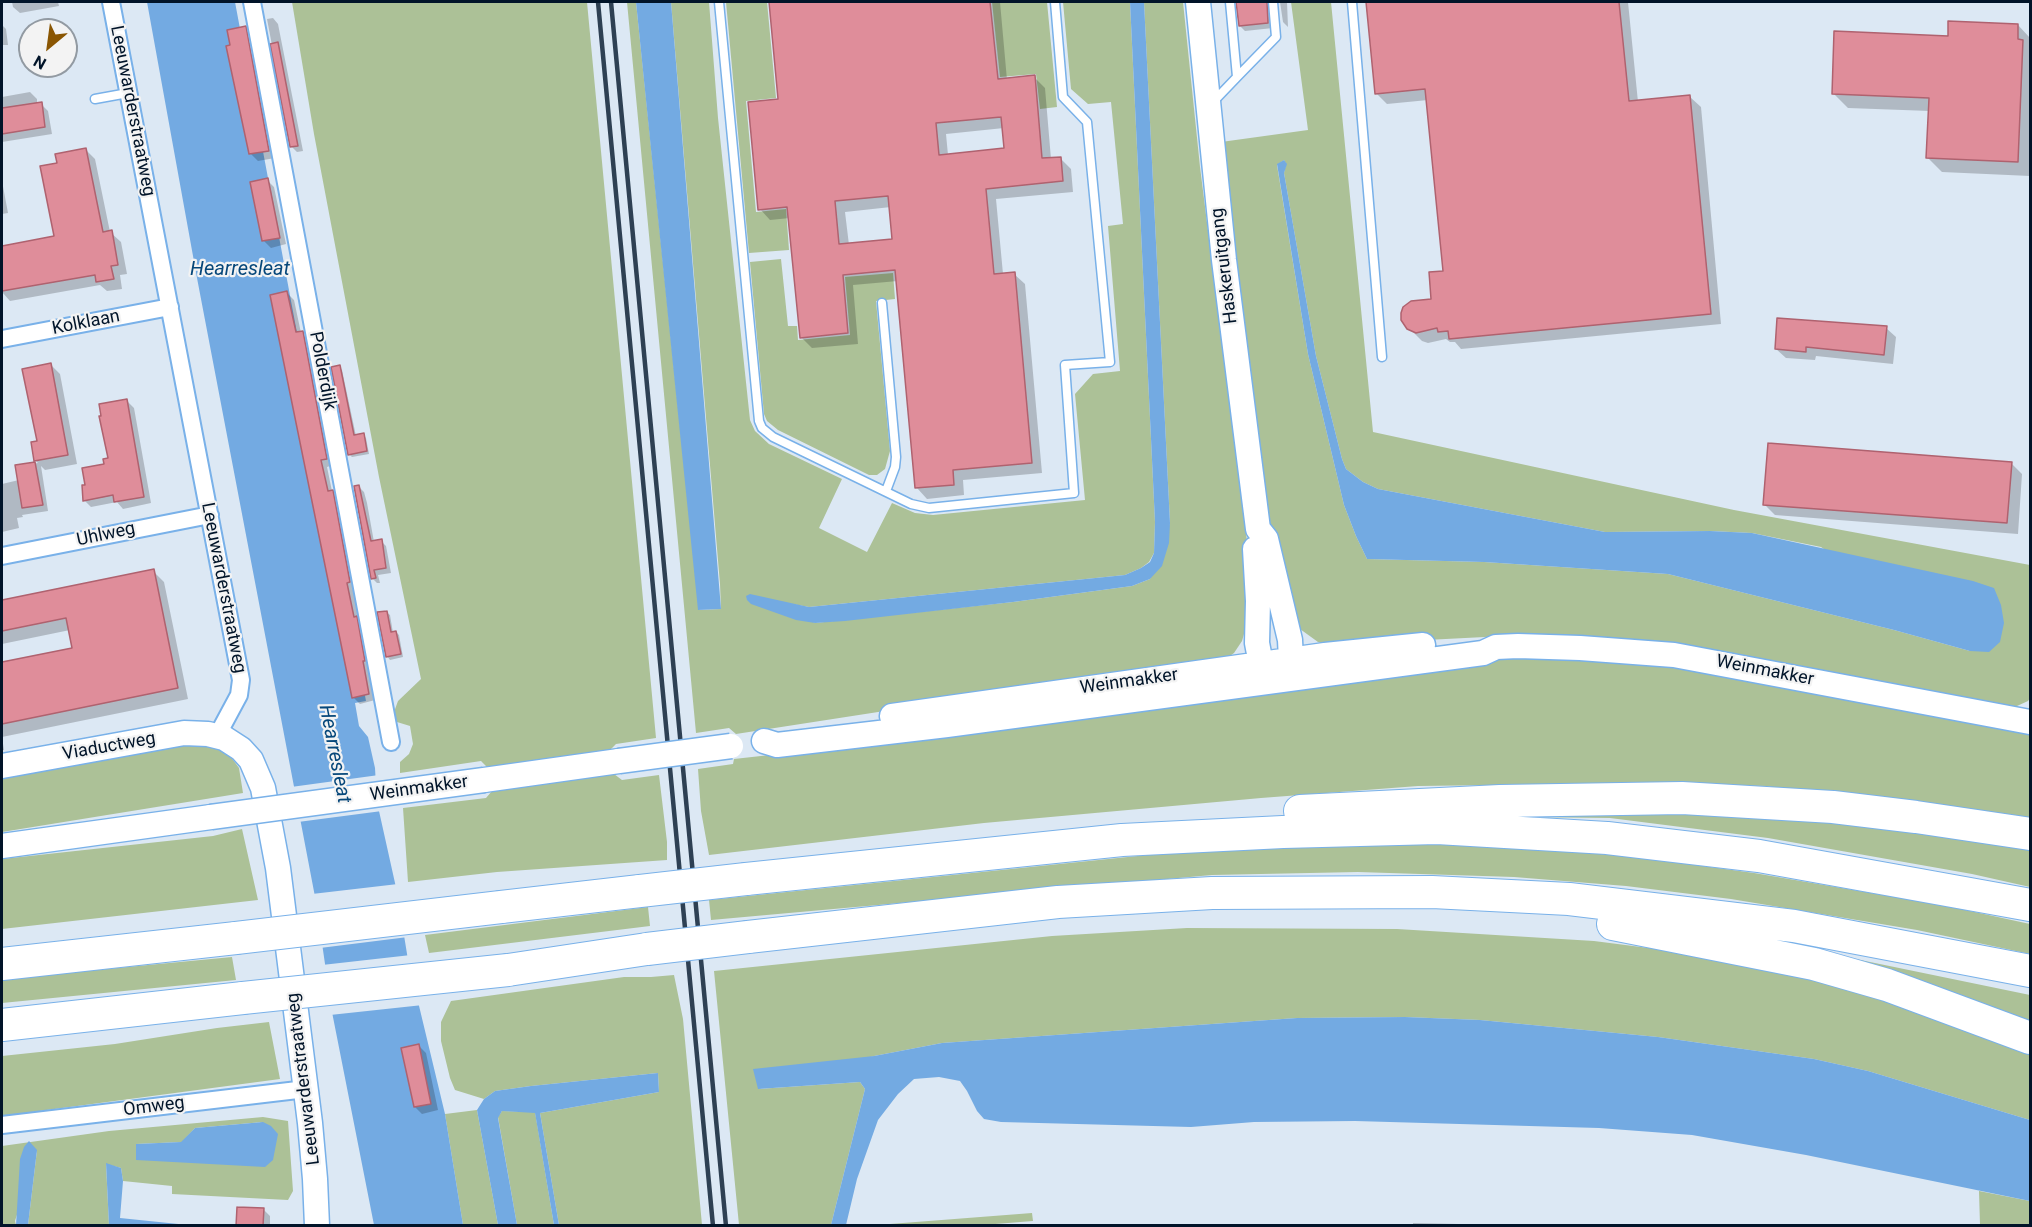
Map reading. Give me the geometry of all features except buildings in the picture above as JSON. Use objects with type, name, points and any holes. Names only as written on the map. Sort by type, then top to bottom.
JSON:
[{"type":"highway","points":[[1122,840],[1241,815],[1500,801],[1642,798],[1833,807],[2031,834]]},
{"type":"highway","points":[[2,964],[746,879],[1122,840],[1283,832],[1437,828],[1607,838],[1759,856],[2031,905]]},
{"type":"highway","points":[[1432,891],[1722,944],[1814,964],[1887,985],[2031,1038]]},
{"type":"highway","points":[[2,1024],[508,970],[648,949],[1058,902],[1212,893],[1432,891],[1569,899],[1794,926],[2031,971]]},
{"type":"main road","name":"Haskeruitgang","points":[[1198,2],[1224,260],[1258,529],[1254,538],[1258,601],[1257,643],[1261,664]]},
{"type":"main road","name":"Haskeruitgang","points":[[1258,529],[1266,539],[1290,640],[1291,660]]},
{"type":"main road","name":"Weinmakker","points":[[2,846],[731,746],[764,741],[776,735],[1025,696],[1291,660],[1424,645],[1484,642],[1496,647],[1558,647],[1674,655],[2031,723]]},
{"type":"main road","name":"Weinmakker","points":[[764,741],[777,745],[874,734],[1484,653],[1496,647]]},
{"type":"main road","points":[[1261,664],[1279,681],[1291,660]]},
{"type":"main road","name":"Viaductweg","points":[[2,766],[184,733],[218,736]]},
{"type":"main road","name":"Leeuwarderstraatweg","points":[[218,736],[247,755],[257,771],[263,788],[278,868],[306,1089],[317,1226]]},
{"type":"street","name":"Leeuwarderstraatweg","points":[[111,2],[241,684],[239,695],[218,736]]},
{"type":"street","name":"Polderdijk","points":[[252,2],[392,742]]},
{"type":"street","name":"Kolklaan","points":[[2,339],[170,307]]},
{"type":"street","name":"Uhlweg","points":[[2,556],[210,514]]},
{"type":"street","name":"Omweg","points":[[2,1125],[306,1089]]},
{"type":"lane","points":[[719,2],[757,416],[762,428],[773,437],[911,504],[929,508],[1074,493],[1065,365],[1110,362],[1087,122],[1063,97],[1055,2]]},
{"type":"lane","points":[[1230,2],[1237,77]]},
{"type":"lane","points":[[1208,107],[1275,37],[1274,2]]},
{"type":"lane","points":[[1352,2],[1382,357]]},
{"type":"lane","points":[[95,99],[128,93]]},
{"type":"lane","points":[[882,303],[896,457],[892,477],[886,491]]},
{"type":"green space","points":[[292,2],[587,2],[656,738],[616,744],[609,751],[488,768],[481,761],[400,773],[400,762],[409,754],[413,744],[410,726],[397,722],[394,712],[398,701],[421,679],[379,477],[314,134]]},
{"type":"green space","points":[[627,2],[636,2],[699,610],[721,609],[720,584],[671,2],[709,2],[718,118],[750,420],[755,431],[769,444],[842,479],[819,528],[867,552],[892,503],[915,513],[933,515],[1085,500],[1075,394],[1093,374],[1120,371],[1108,226],[1123,224],[1111,102],[1088,104],[1071,89],[1063,2],[1130,2],[1155,522],[1154,553],[1149,562],[1125,575],[809,607],[781,602],[815,623],[1013,602],[1132,586],[1150,579],[1170,523],[1144,2],[1183,2],[1200,167],[1249,557],[1248,620],[1242,641],[1234,653],[1227,658],[736,734],[729,728],[696,733]]},
{"type":"green space","points":[[726,2],[767,2],[776,98],[746,101],[756,212],[786,209],[789,250],[749,253]]},
{"type":"green space","points":[[992,2],[1047,2],[1057,107],[1040,109],[1036,74],[1000,77]]},
{"type":"green space","points":[[1291,2],[1331,2],[1373,432],[1734,510],[2030,565],[2030,698],[2028,701],[2017,706],[2004,706],[1721,651],[1652,641],[1524,635],[1328,645],[1318,642],[1300,629],[1293,616],[1271,541],[1221,142],[1308,130]],"holes":[[[1284,160],[1286,164],[1284,173],[1316,356],[1342,459],[1346,469],[1363,482],[1378,489],[1605,532],[1752,533],[1821,547],[1970,651],[1668,574],[1484,562],[1367,559],[1344,505],[1308,354],[1277,165]]]},
{"type":"green space","points":[[781,259],[788,326],[797,326],[798,340],[850,335],[845,277],[893,273],[895,299],[876,301],[890,451],[885,469],[877,475],[869,475],[778,430],[767,421],[764,414],[750,262]]},
{"type":"green space","points":[[1563,658],[1710,673],[2030,735],[2030,827],[1766,786],[1639,784],[1418,786],[984,823],[709,855],[701,811],[698,769],[733,764],[734,759],[1484,660]]},
{"type":"green space","points":[[198,744],[219,750],[231,757],[239,768],[243,793],[2,832],[2,778],[181,745]]},
{"type":"green space","points":[[614,774],[622,780],[659,775],[667,860],[497,872],[408,882],[403,808],[486,798],[492,791]]},
{"type":"green space","points":[[1661,802],[2030,842],[2030,887],[1972,874],[1768,838],[1610,818],[1440,816]]},
{"type":"green space","points":[[242,829],[258,900],[2,929],[2,859],[213,836]]},
{"type":"green space","points":[[1352,841],[1510,846],[1645,858],[1754,873],[1947,906],[2030,924],[2030,954],[1917,930],[1731,899],[1626,886],[1514,877],[1358,872],[1212,875],[711,920],[709,900],[1157,854]]},
{"type":"green space","points":[[648,907],[650,926],[429,953],[425,935]]},
{"type":"green space","points":[[1187,928],[1397,929],[1594,941],[1672,951],[1847,986],[2030,1049],[2030,1120],[1868,1071],[1814,1059],[1658,1037],[1480,1020],[1405,1017],[1297,1018],[942,1043],[874,1056],[758,1089],[860,1082],[865,1089],[831,1225],[739,1225],[714,971],[1052,936]]},
{"type":"green space","points":[[1807,949],[2030,995],[2030,1028]]},
{"type":"green space","points":[[232,957],[236,980],[2,1003],[2,979]]},
{"type":"green space","points":[[674,975],[683,1019],[702,1225],[559,1225],[540,1113],[659,1092],[658,1073],[495,1091],[484,1099],[455,1090],[441,1041],[441,1022],[451,1001],[624,977]]},
{"type":"green space","points":[[269,1022],[280,1079],[2,1116],[2,1056],[115,1044]]},
{"type":"green space","points":[[477,1110],[498,1225],[463,1225],[445,1114]]},
{"type":"green space","points":[[502,1111],[535,1112],[554,1225],[517,1225],[498,1117]]},
{"type":"green space","points":[[263,1117],[288,1121],[293,1191],[288,1200],[172,1194],[172,1186],[123,1181],[121,1168],[106,1164],[109,1225],[28,1225],[37,1150],[15,1221],[16,1225],[2,1226],[2,1146],[109,1131]],"holes":[[[263,1122],[136,1160],[136,1144],[182,1142],[195,1128]]]},
{"type":"green space","points":[[1979,1191],[2030,1201],[2030,1225],[1980,1225]]},
{"type":"green space","points":[[1032,1213],[1033,1221],[983,1225],[877,1225]]},
{"type":"water","name":"Hearresleat","points":[[147,2],[235,2],[366,701],[355,703],[359,726],[368,737],[375,768],[377,802],[397,892],[408,960],[445,1114],[463,1225],[374,1225],[332,1012],[316,902]]},
{"type":"water","points":[[636,2],[671,2],[721,609],[698,610]]},
{"type":"water","points":[[1130,2],[1144,2],[1170,523],[1169,543],[1162,566],[1150,579],[1132,586],[845,621],[815,623],[796,620],[751,604],[746,596],[750,594],[809,607],[1125,575],[1150,562],[1154,553],[1155,522]]},
{"type":"water","points":[[1284,160],[1287,164],[1284,173],[1316,356],[1342,459],[1346,469],[1363,482],[1378,489],[1605,532],[1752,533],[1973,581],[1994,588],[2001,605],[2004,623],[2000,642],[1989,652],[1970,651],[1668,574],[1484,562],[1367,559],[1344,505],[1308,354],[1277,164]]},
{"type":"water","points":[[1405,1017],[1480,1020],[1658,1037],[1814,1059],[1868,1071],[2030,1120],[2030,1201],[1806,1155],[1692,1135],[1599,1128],[1355,1121],[1254,1122],[1191,1127],[1001,1122],[984,1119],[960,1081],[939,1077],[914,1079],[898,1094],[878,1120],[857,1179],[846,1225],[831,1225],[865,1089],[860,1082],[758,1089],[753,1069],[874,1056],[942,1043],[1297,1018]]},
{"type":"water","points":[[658,1073],[659,1092],[540,1113],[559,1225],[554,1225],[535,1113],[502,1111],[498,1118],[517,1225],[498,1225],[477,1110],[484,1099],[495,1091]]},
{"type":"water","points":[[263,1122],[271,1126],[278,1134],[273,1160],[265,1167],[136,1160],[136,1144],[181,1142],[195,1128]]},
{"type":"water","points":[[29,1141],[37,1150],[28,1225],[16,1225],[20,1159]]},
{"type":"water","points":[[106,1163],[121,1168],[123,1181],[120,1218],[188,1225],[109,1225]]},
{"type":"pier","points":[[379,775],[382,811],[298,822],[291,787]]},
{"type":"pier","points":[[398,884],[408,937],[320,948],[312,894]]},
{"type":"pier","points":[[411,955],[423,1005],[330,1015],[322,965]]},
{"type":"railway","points":[[598,2],[713,1226]]},
{"type":"railway","points":[[611,2],[726,1226]]}]
